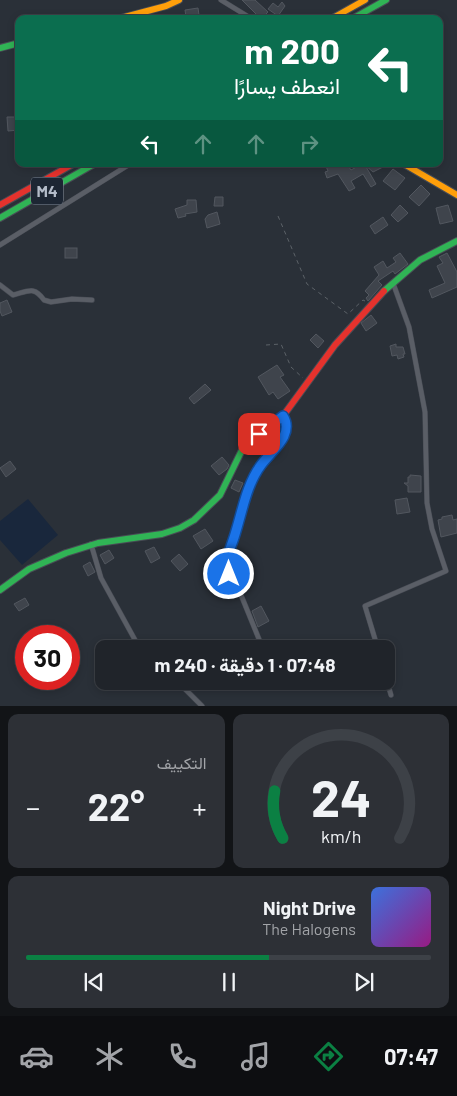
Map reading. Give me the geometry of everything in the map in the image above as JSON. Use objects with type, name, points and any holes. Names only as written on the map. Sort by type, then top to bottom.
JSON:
[{"type":"main road","points":[[132,15],[166,6],[180,0]]},
{"type":"main road","points":[[338,15],[365,0]]},
{"type":"main road","points":[[359,15],[386,0]]},
{"type":"main road","points":[[0,48],[15,44]]},
{"type":"main road","name":"M4","points":[[0,205],[68,167]]},
{"type":"main road","name":"M4","points":[[0,218],[89,167]]},
{"type":"main road","points":[[409,167],[457,195]]},
{"type":"main road","points":[[0,590],[16,577],[36,566],[91,544],[162,534],[180,528],[194,520],[220,495],[242,450],[283,416],[335,345],[372,304],[420,260],[457,241]]},
{"type":"street","points":[[221,0],[245,15]]},
{"type":"street","points":[[0,245],[125,167]]},
{"type":"street","points":[[375,640],[365,606],[446,571],[432,529],[427,503],[425,412],[409,327],[393,283]]},
{"type":"street","points":[[0,285],[14,295],[33,290],[38,292],[44,300],[51,302],[72,299],[92,300]]},
{"type":"street","points":[[259,640],[239,590],[225,568],[243,502],[260,466],[285,435],[286,424],[283,416]]},
{"type":"street","points":[[91,544],[101,578],[135,640]]},
{"type":"street","points":[[186,690],[202,706]]},
{"type":"street","points":[[390,690],[392,695]]},
{"type":"path","points":[[278,216],[308,284],[348,314],[363,300],[372,304]]},
{"type":"path","points":[[266,345],[281,344],[291,367],[307,382]]},
{"type":"water","points":[[28,499],[58,535],[22,565],[0,540],[0,521]]},
{"type":"building","points":[[242,0],[255,0],[268,12],[265,15],[257,15]]},
{"type":"building","points":[[282,2],[285,6],[279,15],[268,9],[273,3],[278,7]]},
{"type":"building","points":[[198,8],[199,15],[186,15],[185,10]]},
{"type":"building","points":[[7,117],[15,117],[15,130],[8,131]]},
{"type":"building","points":[[326,167],[349,167],[351,170],[356,167],[366,167],[376,184],[371,187],[363,174],[351,181],[355,188],[349,191],[338,174],[327,178],[325,172],[328,171]]},
{"type":"building","points":[[367,167],[383,167],[373,172]]},
{"type":"building","points":[[393,169],[405,178],[395,190],[383,181]]},
{"type":"building","points":[[421,185],[430,194],[419,206],[409,197]]},
{"type":"building","points":[[215,197],[223,197],[223,206],[214,206]]},
{"type":"building","points":[[187,200],[196,200],[197,212],[185,214],[186,216],[178,218],[175,209],[187,205]]},
{"type":"building","points":[[400,205],[408,213],[398,222],[391,215]]},
{"type":"building","points":[[448,205],[453,221],[440,224],[436,208]]},
{"type":"building","points":[[217,212],[220,224],[207,228],[205,219],[208,215]]},
{"type":"building","points":[[383,217],[388,225],[375,234],[370,226]]},
{"type":"building","points":[[65,248],[77,248],[77,258],[65,258]]},
{"type":"building","points":[[400,253],[408,264],[395,274],[393,271],[378,281],[382,285],[368,301],[366,298],[369,295],[365,291],[379,275],[374,267],[383,261],[387,268],[396,262],[393,258]]},
{"type":"building","points":[[447,253],[457,272],[457,287],[432,298],[429,290],[445,283],[437,266],[443,263],[439,257]]},
{"type":"building","points":[[7,300],[12,312],[2,316],[0,303]]},
{"type":"building","points":[[371,315],[377,323],[366,331],[361,323]]},
{"type":"building","points":[[316,334],[324,341],[318,348],[310,340]]},
{"type":"building","points":[[396,344],[396,347],[403,347],[404,357],[398,359],[397,355],[392,356],[390,346]]},
{"type":"building","points":[[277,365],[284,375],[280,377],[290,391],[278,399],[273,392],[269,395],[258,377]]},
{"type":"building","points":[[205,384],[211,390],[194,404],[189,398]]},
{"type":"building","points":[[276,428],[281,431],[275,440],[267,435]]},
{"type":"building","points":[[222,457],[229,465],[219,475],[211,466]]},
{"type":"building","points":[[10,461],[16,469],[6,477],[0,468]]},
{"type":"building","points":[[410,475],[421,476],[421,492],[408,492],[408,486],[404,483],[408,483]]},
{"type":"building","points":[[235,480],[243,483],[239,492],[231,488]]},
{"type":"building","points":[[407,498],[410,512],[397,514],[395,500]]},
{"type":"building","points":[[452,515],[453,520],[457,519],[457,533],[441,537],[438,520]]},
{"type":"building","points":[[205,529],[213,541],[201,549],[193,536]]},
{"type":"building","points":[[154,547],[160,558],[151,563],[145,551]]},
{"type":"building","points":[[109,550],[114,558],[105,564],[100,555]]},
{"type":"building","points":[[179,554],[188,564],[180,571],[171,561]]},
{"type":"building","points":[[90,562],[95,572],[88,576],[83,566]]},
{"type":"building","points":[[25,598],[29,605],[19,611],[14,604]]},
{"type":"building","points":[[261,606],[269,621],[258,627],[252,611]]},
{"type":"traffic: fast","points":[[359,15],[386,0]]},
{"type":"traffic: fast","points":[[0,48],[15,44]]},
{"type":"traffic: fast","points":[[0,218],[89,167]]},
{"type":"traffic: fast","points":[[384,291],[420,260],[457,241]]},
{"type":"traffic: fast","points":[[0,590],[29,569],[66,553],[98,543],[162,534],[180,528],[194,520],[220,495],[242,450],[252,441]]},
{"type":"traffic: slow","points":[[132,15],[166,6],[179,0]]},
{"type":"traffic: slow","points":[[338,15],[365,0]]},
{"type":"traffic: slow","points":[[409,167],[457,195]]},
{"type":"traffic: jam","points":[[0,205],[68,167]]},
{"type":"traffic: jam","points":[[252,441],[283,416],[335,345],[384,291]]},
{"type":"route","points":[[229,574],[225,564],[243,502],[260,466],[285,435],[285,419],[283,416],[259,434]]}]
